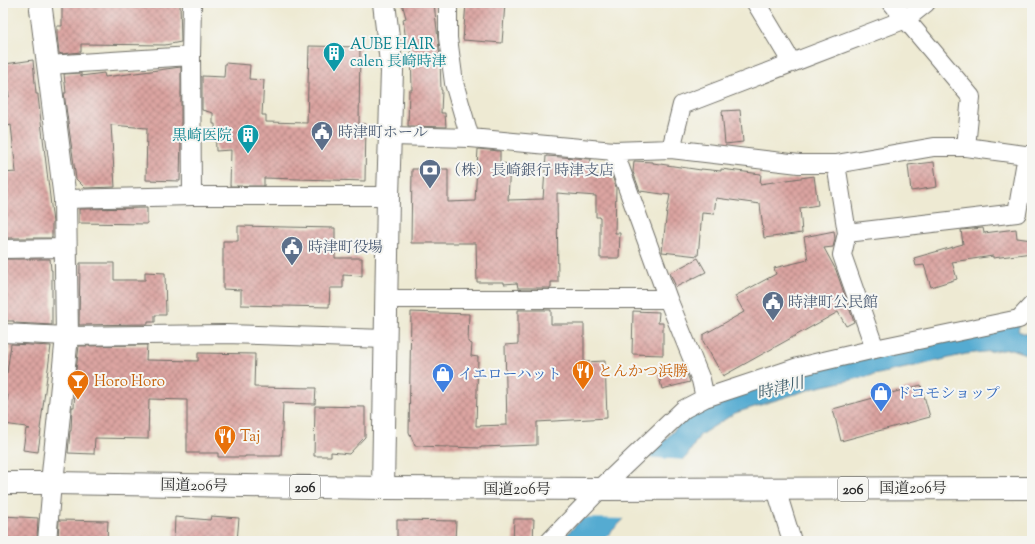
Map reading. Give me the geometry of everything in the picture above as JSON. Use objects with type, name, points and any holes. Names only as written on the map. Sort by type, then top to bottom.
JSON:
[{"type":"main road","points":[[383,488],[388,196],[392,71],[384,3]]},
{"type":"main road","points":[[40,5],[65,199],[67,336],[52,483]]},
{"type":"main road","name":"国道206号","points":[[3,483],[383,488],[1032,488]]},
{"type":"street","points":[[192,3],[192,196]]},
{"type":"street","points":[[448,3],[448,38],[454,83],[470,138]]},
{"type":"street","points":[[756,3],[792,63]]},
{"type":"street","points":[[892,3],[972,97],[966,147]]},
{"type":"street","points":[[671,149],[682,105],[906,19],[926,3]]},
{"type":"street","points":[[48,65],[191,56]]},
{"type":"street","points":[[391,136],[470,138],[614,151],[671,149],[799,164],[836,164],[934,147],[966,147],[1029,156],[1017,213],[847,233]]},
{"type":"street","points":[[614,151],[668,299],[700,380],[705,398]]},
{"type":"street","points":[[836,164],[847,233],[842,255],[875,349]]},
{"type":"street","points":[[65,199],[192,196],[388,196]]},
{"type":"street","points":[[3,249],[66,248]]},
{"type":"street","points":[[387,299],[668,299]]},
{"type":"street","points":[[550,541],[684,409],[705,398],[798,367],[875,349],[1019,319],[1032,305]]},
{"type":"street","points":[[3,333],[67,336],[225,334],[386,339]]},
{"type":"street","points":[[47,541],[52,483]]},
{"type":"street","points":[[776,489],[792,541]]},
{"type":"water","name":"時津川","points":[[1020,322],[1018,331],[1032,336],[1032,356],[1011,349],[966,354],[814,388],[735,413],[700,435],[687,456],[602,541],[560,541],[665,440],[689,414],[710,403],[825,366]]},
{"type":"pier","points":[[644,457],[686,460],[628,519],[580,518]]},
{"type":"building","points":[[77,3],[180,3],[181,42],[165,45],[81,44],[81,52],[59,53],[57,26],[62,26],[62,5]]},
{"type":"building","points":[[402,3],[434,3],[440,58],[442,90],[441,113],[445,113],[446,127],[408,126],[409,90],[412,90],[411,48],[407,48],[403,19],[406,18]]},
{"type":"building","points":[[466,3],[505,3],[502,43],[463,40]]},
{"type":"building","points":[[309,46],[360,47],[359,124],[366,124],[365,181],[264,178],[264,186],[230,186],[231,150],[216,151],[213,113],[202,110],[202,76],[224,77],[225,63],[250,65],[249,79],[264,80],[262,115],[266,115],[266,122],[307,123]]},
{"type":"building","points":[[33,60],[53,223],[52,238],[3,238],[3,173],[16,172],[11,125],[8,126],[5,97],[9,97],[5,64]]},
{"type":"building","points":[[181,67],[180,181],[146,180],[147,128],[111,125],[115,187],[85,188],[76,179],[64,93],[66,93],[64,74],[81,73],[81,76],[104,73],[105,77]]},
{"type":"building","points":[[740,110],[743,142],[725,144],[722,111]]},
{"type":"building","points":[[478,149],[500,151],[500,163],[510,164],[508,200],[543,199],[546,156],[591,159],[590,175],[612,176],[616,187],[615,233],[620,233],[619,258],[600,258],[600,217],[596,217],[596,196],[557,193],[558,282],[551,282],[551,288],[518,288],[517,283],[504,284],[504,282],[477,282],[476,243],[411,243],[412,169],[448,169],[448,202],[475,201]]},
{"type":"building","points":[[634,161],[653,162],[701,170],[721,171],[721,169],[761,174],[760,184],[814,176],[818,205],[800,208],[802,233],[764,238],[760,204],[716,198],[714,214],[702,213],[698,256],[662,252],[670,195],[640,191],[633,172]]},
{"type":"building","points":[[934,162],[937,187],[911,191],[908,165]]},
{"type":"building","points":[[147,208],[147,224],[79,223],[79,209]]},
{"type":"building","name":"時津町役場","points":[[238,226],[335,228],[335,258],[362,258],[362,276],[343,275],[343,288],[330,288],[329,307],[241,305],[241,290],[223,289],[223,241],[238,241]]},
{"type":"building","points":[[983,228],[984,233],[1016,229],[1017,238],[1032,240],[1032,253],[993,258],[993,256],[952,262],[957,279],[931,287],[924,265],[916,266],[914,258],[963,244],[961,230]]},
{"type":"building","name":"時津町公民館","points":[[834,231],[835,239],[833,247],[824,248],[836,270],[854,322],[846,326],[838,312],[723,376],[703,341],[703,335],[744,312],[735,296],[776,274],[774,268],[808,260],[804,237]]},
{"type":"building","points":[[698,258],[706,272],[676,287],[670,273]]},
{"type":"building","points":[[3,259],[50,259],[52,270],[52,325],[3,321]]},
{"type":"building","points":[[80,263],[114,263],[114,280],[145,280],[145,272],[165,273],[166,315],[155,315],[155,322],[148,322],[148,324],[79,325]]},
{"type":"building","points":[[518,310],[551,310],[551,324],[584,324],[584,362],[605,361],[607,418],[537,422],[537,445],[481,448],[415,446],[409,432],[411,312],[469,314],[468,342],[472,344],[471,356],[478,357],[476,426],[507,425],[505,345],[518,344]]},
{"type":"building","points":[[633,311],[659,312],[658,323],[663,323],[663,355],[632,354]]},
{"type":"building","points":[[11,344],[51,346],[38,452],[23,450],[26,429],[30,429],[26,427],[4,424],[8,395],[3,394],[3,372],[7,373]]},
{"type":"building","points":[[147,345],[146,360],[198,361],[198,353],[255,354],[254,387],[316,388],[315,404],[283,403],[281,456],[218,457],[218,453],[187,453],[187,400],[149,399],[148,439],[95,438],[94,454],[68,453],[72,407],[74,407],[79,346]]},
{"type":"building","points":[[683,363],[690,382],[662,389],[657,369]]},
{"type":"building","name":"ドコモショップ","points":[[921,385],[930,417],[841,441],[833,409]]},
{"type":"building","points":[[315,406],[365,407],[365,437],[349,454],[331,452],[331,456],[314,456]]},
{"type":"building","points":[[3,516],[38,518],[37,541],[3,541]]},
{"type":"building","points":[[211,516],[239,518],[237,541],[174,541],[175,517],[210,520]]},
{"type":"building","points":[[514,519],[534,519],[533,541],[513,541]]},
{"type":"building","points":[[59,520],[108,521],[107,541],[58,541]]},
{"type":"building","points":[[397,520],[456,521],[455,541],[397,541]]},
{"type":"place","name":"AUBE HAIR calen 長崎時津","points":[[334,72]]},
{"type":"place","name":"時津町ホール","points":[[322,152]]},
{"type":"place","name":"黒崎医院","points":[[248,154]]},
{"type":"place","name":"（株）長崎銀行 時津支店","points":[[430,190]]},
{"type":"place","name":"時津町役場","points":[[292,266]]},
{"type":"place","name":"時津町公民館","points":[[773,322]]},
{"type":"place","name":"とんかつ浜勝","points":[[583,390]]},
{"type":"place","name":"イエローハット","points":[[443,394]]},
{"type":"place","name":"Horo Horo","points":[[78,400]]},
{"type":"place","name":"ドコモショップ","points":[[881,412]]},
{"type":"place","name":"Taj","points":[[225,456]]}]
